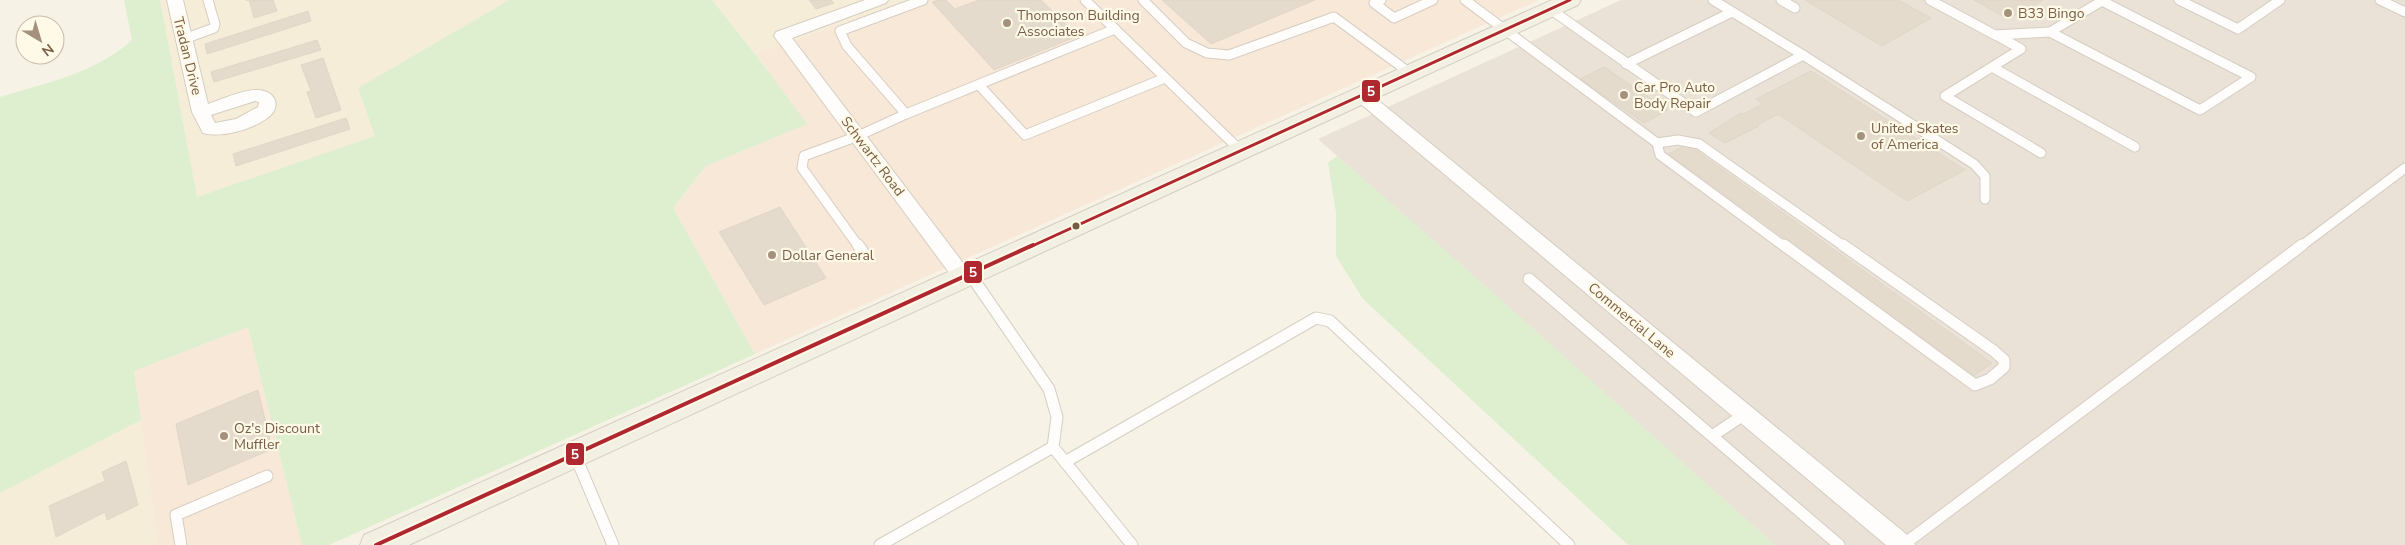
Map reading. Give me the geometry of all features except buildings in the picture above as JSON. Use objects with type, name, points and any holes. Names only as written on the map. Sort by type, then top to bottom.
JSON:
[{"type":"main road","points":[[376,545],[1560,4]]},
{"type":"street","name":"Tradan Drive","points":[[175,0],[201,112]]},
{"type":"street","name":"Schwartz Road","points":[[877,0],[782,36],[966,276]]},
{"type":"street","name":"Commercial Lane","points":[[1362,96],[1903,545]]},
{"type":"lane","points":[[184,39],[214,28],[215,24],[208,0]]},
{"type":"lane","points":[[906,114],[847,46],[840,30],[923,0]]},
{"type":"lane","points":[[1084,0],[1240,151]]},
{"type":"lane","points":[[1143,0],[1186,43],[1206,53],[1229,54],[1334,17],[1410,73]]},
{"type":"lane","points":[[1381,0],[1374,3],[1394,18],[1433,0]]},
{"type":"lane","points":[[1466,0],[1657,143],[1660,155],[1975,385],[1990,379],[2004,367],[2004,360],[1994,351],[1699,144],[1686,139],[1676,138],[1657,143]]},
{"type":"lane","points":[[1714,0],[1974,164],[1985,176],[1985,199]]},
{"type":"lane","points":[[1781,0],[1795,8]]},
{"type":"lane","points":[[1930,0],[2021,49],[1945,96],[2041,153]]},
{"type":"lane","points":[[2179,0],[2238,29],[2280,0]]},
{"type":"lane","points":[[2380,0],[2405,12]]},
{"type":"lane","points":[[1995,35],[2050,32],[2102,1],[2251,77],[2200,110],[2050,32]]},
{"type":"lane","points":[[1560,4],[1626,64],[1696,112],[1803,55]]},
{"type":"lane","points":[[1626,64],[1732,12]]},
{"type":"lane","points":[[865,255],[802,168],[804,156],[858,136],[906,114],[1115,29]]},
{"type":"lane","points":[[1992,68],[2135,147]]},
{"type":"lane","points":[[978,85],[1025,135],[1165,78]]},
{"type":"lane","points":[[1903,545],[2405,168]]},
{"type":"lane","points":[[966,276],[1049,389],[1057,417],[1053,447],[1132,545]]},
{"type":"lane","points":[[1528,279],[1839,545]]},
{"type":"lane","points":[[1065,462],[1316,318],[1330,321],[1569,545]]},
{"type":"lane","points":[[1712,436],[1745,414]]},
{"type":"lane","points":[[880,545],[1053,447]]},
{"type":"lane","points":[[575,455],[613,545]]},
{"type":"lane","points":[[181,545],[176,515],[267,476]]},
{"type":"shaded area","points":[[160,0],[509,0],[358,88],[375,136],[197,197]]},
{"type":"shaded area","points":[[712,0],[910,0],[756,54]]},
{"type":"shaded area","points":[[910,0],[1539,0],[755,354],[673,208],[706,166],[806,124],[756,54]]},
{"type":"shaded area","points":[[1621,0],[2405,0],[2405,545],[1775,545],[1318,139]]},
{"type":"shaded area","points":[[248,327],[302,545],[158,545],[134,371]]},
{"type":"shaded area","points":[[141,420],[158,545],[0,545],[0,493]]},
{"type":"green space","points":[[124,0],[160,0],[197,197],[375,136],[358,88],[509,0],[712,0],[807,124],[706,166],[673,208],[755,354],[329,545],[302,545],[248,327],[134,371],[141,420],[0,493],[0,97],[70,76],[103,61],[118,51],[132,40]]},
{"type":"green space","points":[[1337,156],[1775,545],[1628,545],[1363,299],[1336,256],[1336,213],[1328,163]]},
{"type":"transit line","name":"5","points":[[376,545],[1570,0]]},
{"type":"place","name":"B33 Bingo","points":[[2008,13]]},
{"type":"place","name":"Thompson Building Associates","points":[[1007,23]]},
{"type":"place","name":"Car Pro Auto Body Repair","points":[[1624,95]]},
{"type":"place","name":"United Skates of America","points":[[1861,136]]},
{"type":"place","name":"Dollar General","points":[[772,255]]},
{"type":"place","name":"Oz's Discount Muffler","points":[[224,436]]}]
